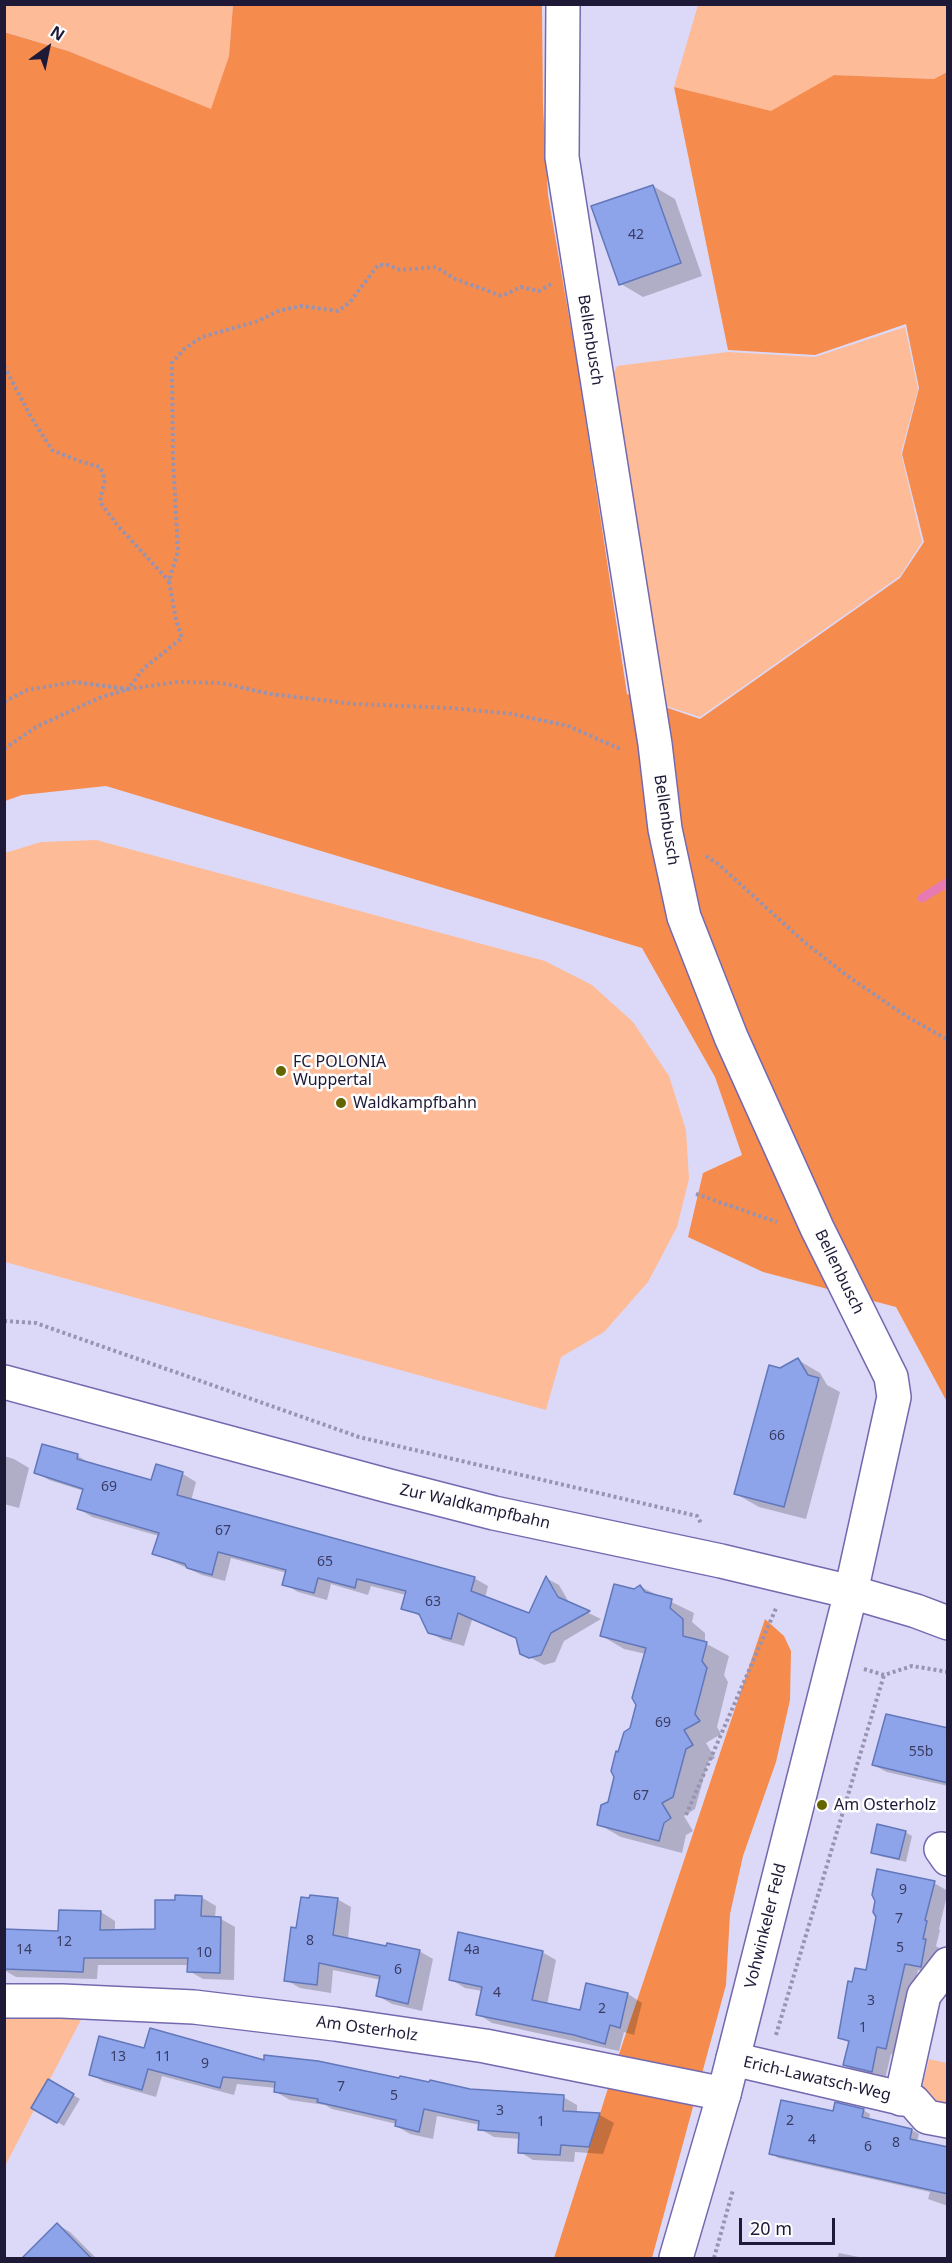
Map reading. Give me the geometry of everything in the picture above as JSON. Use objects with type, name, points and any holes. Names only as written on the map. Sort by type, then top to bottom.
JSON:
[{"type":"street","name":"Bellenbusch","points":[[563,4],[562,157],[655,744],[665,829],[684,917],[731,1037],[817,1228],[891,1377],[894,1397],[851,1592]]},
{"type":"street","name":"Zur Waldkampfbahn","points":[[4,1382],[473,1508],[721,1561],[851,1592],[948,1623]]},
{"type":"street","name":"Vohwinkeler Feld","points":[[676,2259],[724,2094],[851,1592]]},
{"type":"street","name":"Erich-Lawatsch-Weg","points":[[901,2098],[924,1995],[948,1964]]},
{"type":"street","name":"Am Osterholz","points":[[4,2001],[62,2001],[194,2007],[335,2024],[485,2046],[724,2094]]},
{"type":"street","name":"Erich-Lawatsch-Weg","points":[[733,2059],[913,2101],[927,2117],[948,2121]]},
{"type":"path","points":[[128,689],[144,668],[182,638],[176,620],[170,581],[178,551],[173,461],[172,363],[184,349],[202,337],[258,321],[278,311],[301,306],[338,311],[350,302],[378,265],[388,265],[400,270],[436,267],[455,279],[502,297],[521,288],[539,291],[579,272]]},
{"type":"path","points":[[4,366],[31,417],[52,450],[99,467],[105,479],[100,502],[118,526],[170,581]]},
{"type":"path","points":[[4,702],[27,690],[75,682],[128,689]]},
{"type":"path","points":[[4,749],[36,727],[99,698],[128,689],[177,682],[222,683],[270,694],[354,704],[452,708],[513,714],[568,726],[618,748],[655,744]]},
{"type":"path","points":[[665,829],[717,863],[803,941],[846,975],[906,1016],[948,1040]]},
{"type":"path","points":[[696,1194],[777,1221],[817,1228]]},
{"type":"path","points":[[4,1321],[36,1323],[359,1437],[697,1516],[721,1561]]},
{"type":"path","points":[[686,1815],[774,1616],[787,1577]]},
{"type":"path","points":[[833,1660],[884,1675],[912,1666],[948,1672]]},
{"type":"path","points":[[767,2067],[884,1675]]},
{"type":"path","points":[[714,2259],[736,2180]]},
{"type":"shaded area","points":[[4,5],[233,5],[229,56],[212,110],[68,51],[5,32]]},
{"type":"shaded area","points":[[233,5],[542,5],[543,106],[548,195],[578,369],[627,694],[700,719],[900,578],[924,542],[902,454],[919,388],[906,324],[815,355],[728,350],[674,87],[771,111],[834,75],[934,79],[947,72],[947,1402],[896,1307],[763,1272],[688,1237],[703,1173],[742,1155],[715,1077],[642,948],[106,786],[22,795],[5,801],[4,32],[68,51],[211,109],[229,56]]},
{"type":"shaded area","points":[[698,5],[947,5],[947,72],[934,79],[834,75],[771,112],[674,87]]},
{"type":"shaded area","points":[[905,327],[918,389],[901,453],[922,542],[900,576],[700,717],[654,702],[607,389],[617,366],[728,352],[815,357]]},
{"type":"shaded area","name":"Waldkampfbahn","points":[[96,840],[545,961],[592,985],[633,1022],[669,1076],[686,1130],[689,1179],[677,1227],[648,1282],[604,1332],[561,1357],[546,1410],[5,1262],[5,853],[41,842]]},
{"type":"shaded area","points":[[765,1619],[784,1636],[791,1651],[790,1700],[776,1762],[743,1856],[730,1914],[726,1985],[652,2258],[554,2258],[617,2060]]},
{"type":"shaded area","points":[[5,2013],[84,2014],[5,2166]]},
{"type":"shaded area","points":[[929,2059],[947,2063],[947,2112],[935,2110],[922,2089]]},
{"type":"building","points":[[653,185],[681,263],[619,285],[591,206]]},
{"type":"building","points":[[798,1358],[808,1375],[819,1378],[784,1507],[734,1494],[769,1365],[780,1368]]},
{"type":"building","points":[[42,1444],[78,1454],[77,1459],[151,1480],[156,1464],[183,1472],[177,1495],[475,1577],[471,1591],[529,1613],[546,1576],[558,1597],[590,1611],[551,1633],[541,1655],[529,1658],[520,1654],[516,1638],[458,1613],[451,1639],[428,1633],[419,1614],[401,1609],[406,1591],[357,1579],[355,1588],[318,1578],[314,1593],[282,1585],[286,1570],[218,1552],[212,1575],[187,1568],[185,1564],[152,1554],[159,1533],[77,1509],[83,1489],[34,1473]]},
{"type":"building","points":[[614,1584],[634,1589],[640,1585],[645,1592],[672,1599],[670,1608],[683,1619],[683,1636],[707,1642],[702,1661],[707,1668],[695,1714],[700,1721],[684,1730],[693,1745],[686,1749],[673,1797],[662,1803],[671,1818],[664,1823],[659,1841],[597,1825],[601,1805],[608,1802],[614,1777],[611,1771],[616,1751],[618,1752],[624,1732],[630,1728],[636,1705],[632,1698],[646,1648],[600,1636]]},
{"type":"building","points":[[886,1714],[948,1728],[948,1783],[872,1765]]},
{"type":"building","points":[[877,1824],[906,1831],[899,1859],[871,1853]]},
{"type":"building","points":[[877,1869],[935,1881],[925,1920],[927,1921],[923,1939],[926,1939],[921,1967],[905,1964],[886,2049],[877,2047],[872,2072],[843,2065],[849,2041],[838,2038],[848,1981],[852,1982],[855,1968],[866,1970],[876,1917],[873,1912],[875,1901],[872,1895]]},
{"type":"building","points":[[175,1895],[202,1896],[201,1916],[221,1917],[220,1973],[187,1972],[188,1958],[84,1958],[83,1972],[4,1969],[4,1929],[58,1931],[59,1910],[101,1911],[100,1930],[155,1929],[155,1900],[175,1900]]},
{"type":"building","points":[[310,1895],[338,1898],[333,1935],[386,1946],[387,1943],[420,1950],[408,2004],[376,1996],[380,1976],[319,1963],[317,1985],[284,1981],[291,1927],[296,1928],[301,1897],[309,1898]]},
{"type":"building","points":[[458,1932],[543,1951],[532,2000],[580,2010],[586,1983],[628,1993],[620,2028],[610,2025],[605,2044],[574,2035],[476,2015],[482,1987],[449,1980]]},
{"type":"building","points":[[150,2028],[264,2060],[264,2055],[318,2061],[399,2078],[400,2076],[429,2082],[430,2080],[470,2089],[564,2095],[563,2111],[600,2113],[589,2147],[561,2145],[560,2155],[518,2153],[519,2133],[478,2130],[479,2121],[424,2109],[419,2132],[395,2126],[396,2120],[317,2102],[318,2099],[274,2092],[275,2082],[223,2077],[220,2088],[148,2069],[142,2090],[89,2075],[99,2036],[144,2048]]},
{"type":"building","points":[[48,2079],[74,2094],[57,2123],[31,2108]]},
{"type":"building","points":[[781,2100],[833,2111],[835,2102],[864,2109],[862,2117],[912,2129],[910,2139],[948,2147],[948,2194],[769,2154]]},
{"type":"building","points":[[57,2223],[92,2259],[21,2259]]},
{"type":"waterway","points":[[922,898],[948,882]]},
{"type":"place","name":"FC POLONIA Wuppertal","points":[[281,1071]]},
{"type":"place","name":"Waldkampfbahn","points":[[341,1103]]},
{"type":"place","name":"Am Osterholz","points":[[822,1805]]}]
